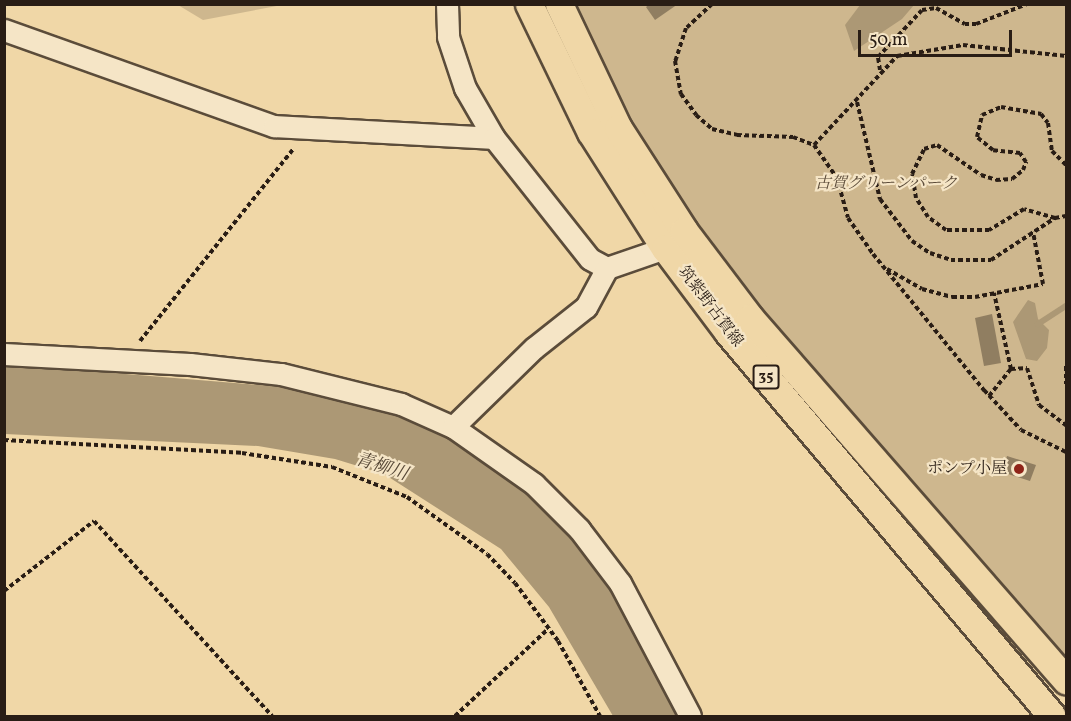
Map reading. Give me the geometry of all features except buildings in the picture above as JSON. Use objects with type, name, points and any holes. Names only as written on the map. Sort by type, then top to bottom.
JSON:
[{"type":"main road","name":"筑紫野古賀線","points":[[529,4],[591,132],[666,248],[728,332],[1052,717]]},
{"type":"main road","name":"筑紫野古賀線","points":[[559,4],[618,128],[690,239],[750,318],[1066,680]]},
{"type":"street","points":[[447,4],[448,37],[465,88],[494,138],[577,248],[607,268]]},
{"type":"street","points":[[4,30],[274,126],[494,138]]},
{"type":"street","points":[[453,427],[534,348],[586,307],[607,268],[666,248]]},
{"type":"street","points":[[4,354],[125,360],[281,374],[401,404],[453,427],[534,484],[579,529],[620,582],[690,717]]},
{"type":"path","points":[[712,4],[686,28],[675,62],[681,94],[696,115],[720,131],[793,137],[814,145],[837,178],[848,218],[884,267],[989,396],[1021,430],[1066,452]]},
{"type":"path","points":[[880,71],[878,57],[921,10],[936,8],[965,24],[976,24],[1027,4]]},
{"type":"path","points":[[814,145],[857,102],[880,71],[897,57],[917,50],[963,45],[1066,56]]},
{"type":"path","points":[[857,102],[880,199],[912,241],[930,253],[970,262],[991,260],[1056,218],[1066,216]]},
{"type":"path","points":[[1056,218],[1024,209],[989,230],[946,230],[928,217],[916,198],[912,174],[924,149],[938,145],[981,175],[996,180],[1012,179],[1023,170],[1026,162],[1020,153],[984,147],[977,137],[982,115],[1001,107],[1041,114],[1048,123],[1052,151],[1066,165]]},
{"type":"path","points":[[125,360],[296,146],[293,127]]},
{"type":"path","points":[[884,267],[922,289],[952,297],[994,293],[1042,284],[1033,232]]},
{"type":"path","points":[[994,293],[1011,369]]},
{"type":"path","points":[[1066,366],[1066,384]]},
{"type":"path","points":[[989,396],[1011,369],[1027,368],[1039,405],[1066,425]]},
{"type":"path","points":[[4,440],[154,445],[332,467],[407,497],[487,554],[548,629],[600,717]]},
{"type":"path","points":[[4,591],[94,521],[272,717]]},
{"type":"path","points":[[455,717],[548,629]]},
{"type":"green space","points":[[178,5],[282,5],[203,20]]},
{"type":"green space","name":"古賀グリーンパーク","points":[[572,5],[1066,5],[1066,662],[738,289],[590,60]]},
{"type":"water","points":[[860,5],[914,5],[902,19],[854,51],[845,25]]},
{"type":"water","points":[[1028,300],[1035,303],[1038,319],[1049,330],[1047,348],[1037,361],[1026,359],[1013,322]]},
{"type":"water","name":"青柳川","points":[[5,364],[284,387],[347,400],[440,430],[518,483],[569,537],[625,611],[678,716],[613,716],[549,607],[501,549],[384,474],[335,459],[258,446],[5,434]]},
{"type":"waterway","points":[[1038,324],[1066,306]]},
{"type":"place","name":"ポンプ小屋","points":[[1019,469]]}]
